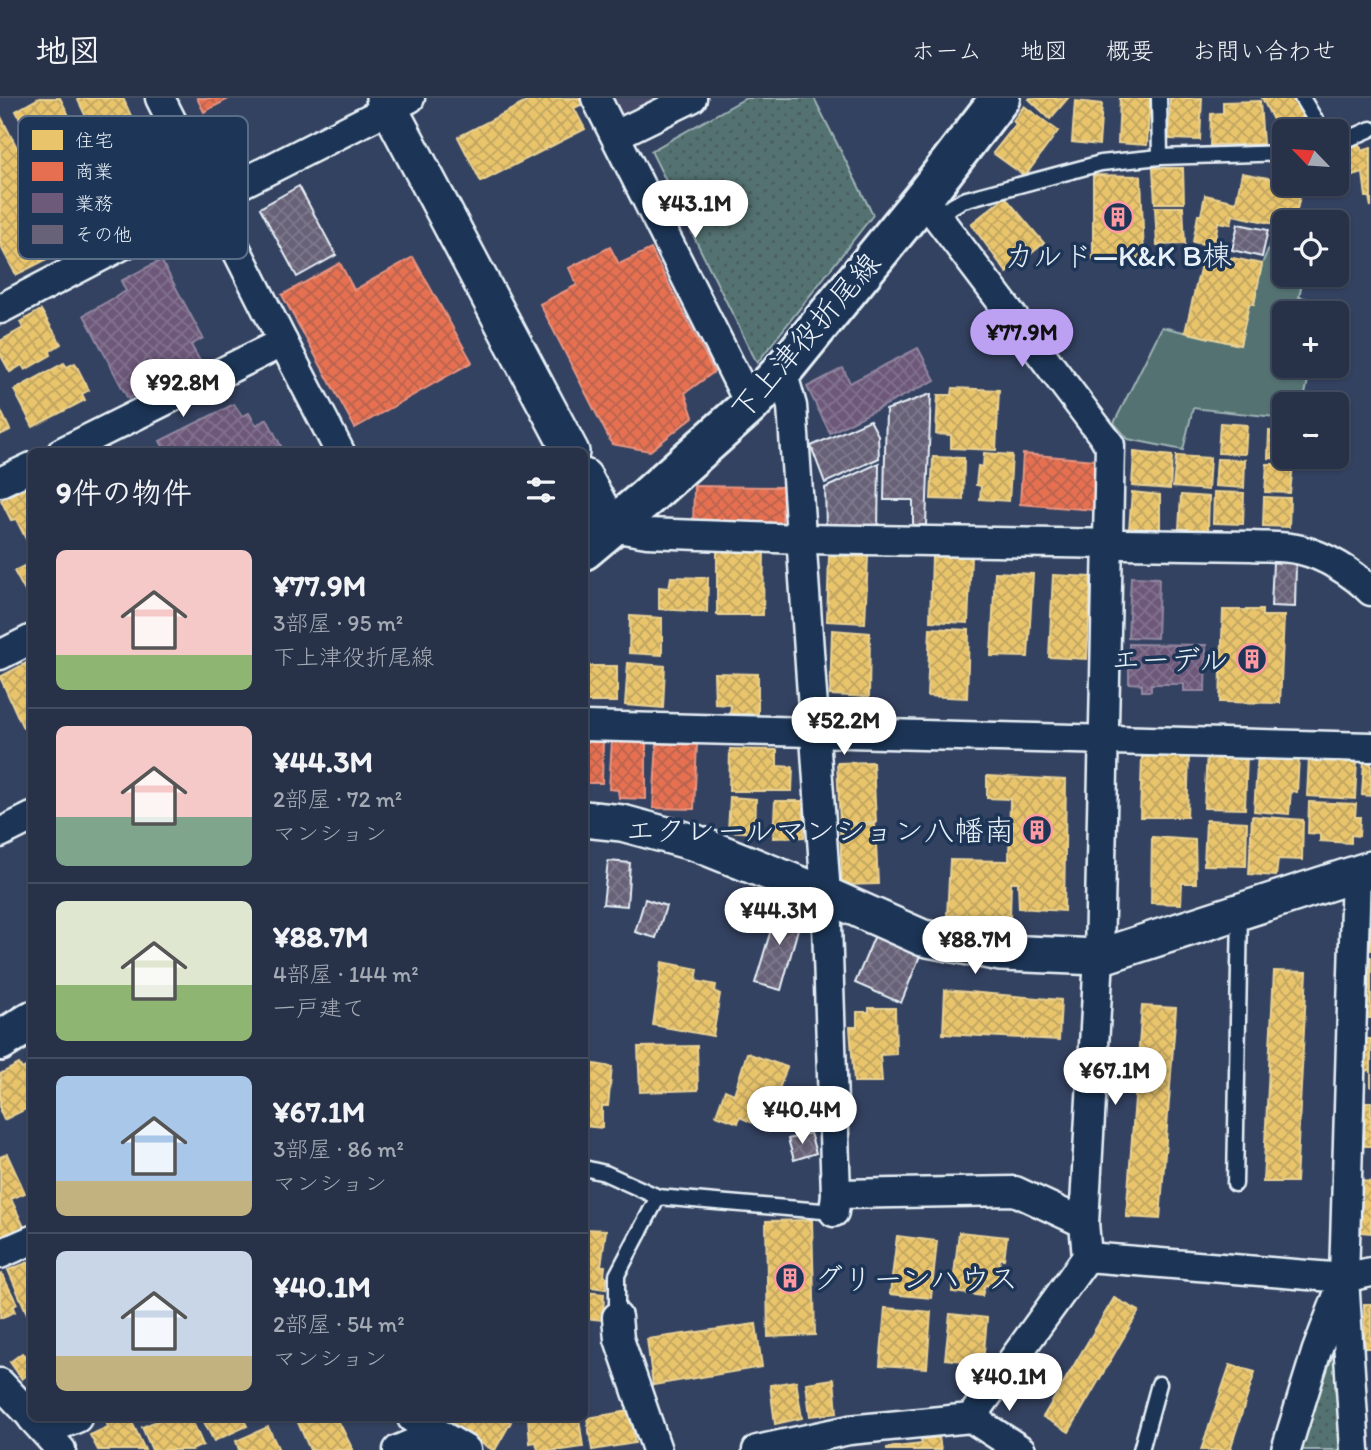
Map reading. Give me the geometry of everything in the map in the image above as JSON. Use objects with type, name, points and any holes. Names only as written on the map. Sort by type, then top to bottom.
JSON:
[{"type":"main road","name":"下上津役折尾線","points":[[598,538],[750,405],[782,371],[930,206],[1000,98]]},
{"type":"main road","points":[[0,1041],[28,1024]]},
{"type":"street","points":[[160,98],[169,116]]},
{"type":"street","points":[[596,98],[750,405]]},
{"type":"street","points":[[616,135],[692,98]]},
{"type":"street","points":[[248,179],[395,101],[569,448]]},
{"type":"street","points":[[930,206],[1111,445],[1099,957],[1084,1223],[1087,1258],[971,1418]]},
{"type":"street","points":[[0,309],[96,259]]},
{"type":"street","points":[[241,259],[338,448]]},
{"type":"street","points":[[70,448],[283,342]]},
{"type":"street","points":[[782,371],[792,406],[816,732],[826,895],[835,1203],[1015,1191],[1084,1223]]},
{"type":"street","points":[[0,482],[28,469]]},
{"type":"street","points":[[588,494],[598,538],[647,533],[802,539],[1252,546],[1301,550],[1336,564],[1371,591]]},
{"type":"street","points":[[0,655],[28,641]]},
{"type":"street","points":[[588,726],[1371,747]]},
{"type":"street","points":[[0,833],[28,819]]},
{"type":"street","points":[[588,819],[622,823],[696,842],[923,938],[1001,953],[1099,957],[1363,871],[1354,1450]]},
{"type":"street","points":[[0,1254],[28,1242]]},
{"type":"street","points":[[1087,1258],[1357,1275]]},
{"type":"street","points":[[1286,1450],[1317,1350],[1357,1275]]},
{"type":"street","points":[[617,1317],[619,1339],[657,1450]]},
{"type":"street","points":[[0,1383],[28,1414]]},
{"type":"street","points":[[757,1450],[850,1440],[971,1418],[1021,1450]]},
{"type":"street","points":[[42,1429],[67,1421]]},
{"type":"street","points":[[417,1421],[466,1450]]},
{"type":"street","points":[[398,1450],[438,1433]]},
{"type":"lane","points":[[1159,98],[1160,157]]},
{"type":"lane","points":[[1303,98],[1315,119]]},
{"type":"lane","points":[[1349,139],[1371,129]]},
{"type":"lane","points":[[930,206],[963,200],[1101,163],[1160,157],[1272,153]]},
{"type":"lane","points":[[1235,1184],[1240,910]]},
{"type":"lane","points":[[588,1169],[605,1173],[658,1197],[835,1203]]},
{"type":"lane","points":[[617,1317],[617,1275],[658,1197]]},
{"type":"lane","points":[[1140,1450],[1159,1384]]},
{"type":"shaded area","points":[[611,98],[674,98],[631,120],[618,113]]},
{"type":"green space","points":[[746,98],[814,98],[873,215],[757,363],[651,151]]},
{"type":"green space","points":[[1272,245],[1272,287],[1301,287],[1299,297],[1319,301],[1272,301],[1272,378],[1308,378],[1306,392],[1272,392],[1272,417],[1193,408],[1183,450],[1128,439],[1114,423],[1162,327],[1240,345],[1249,304],[1254,304],[1262,264]]},
{"type":"green space","points":[[1337,1342],[1342,1450],[1300,1450]]},
{"type":"building: 住宅","points":[[39,98],[60,98],[69,116],[19,116],[16,111]]},
{"type":"building: 住宅","points":[[77,98],[123,98],[131,116],[86,116]]},
{"type":"building: 住宅","points":[[534,98],[582,98],[585,103],[574,108],[585,129],[481,182],[458,137]]},
{"type":"building: 住宅","points":[[1030,98],[1068,98],[1050,119]]},
{"type":"building: 住宅","points":[[1120,98],[1150,98],[1147,145],[1118,143]]},
{"type":"building: 住宅","points":[[1170,98],[1202,98],[1200,140],[1169,139]]},
{"type":"building: 住宅","points":[[1262,98],[1295,98],[1306,119],[1272,119]]},
{"type":"building: 住宅","points":[[1075,101],[1102,104],[1099,145],[1072,142]]},
{"type":"building: 住宅","points":[[1260,101],[1263,144],[1210,145],[1211,114],[1223,113],[1223,102]]},
{"type":"building: 住宅","points":[[1024,106],[1058,131],[1025,176],[993,153],[1016,124],[1013,121]]},
{"type":"building: 住宅","points":[[0,115],[18,150],[18,259],[47,259],[16,275],[0,245]]},
{"type":"building: 住宅","points":[[1359,142],[1362,151],[1371,148],[1371,207],[1369,197],[1366,197],[1363,173],[1350,177],[1349,146]]},
{"type":"building: 住宅","points":[[1153,168],[1183,168],[1184,203],[1155,203]]},
{"type":"building: 住宅","points":[[1242,173],[1272,179],[1272,196],[1300,196],[1297,210],[1272,210],[1272,223],[1233,215],[1231,224],[1218,222],[1214,246],[1193,242],[1205,195],[1236,202]]},
{"type":"building: 住宅","name":"カルド―K&K B棟","points":[[1093,175],[1141,176],[1144,258],[1093,259]]},
{"type":"building: 住宅","points":[[1005,197],[1044,243],[1007,273],[971,224]]},
{"type":"building: 住宅","points":[[1155,207],[1183,207],[1185,244],[1157,245]]},
{"type":"building: 住宅","points":[[1204,252],[1262,264],[1254,304],[1249,304],[1240,345],[1185,332]]},
{"type":"building: 住宅","points":[[41,310],[61,344],[50,351],[51,355],[25,370],[22,365],[10,372],[0,354],[0,341],[23,328],[20,322]]},
{"type":"building: 住宅","points":[[64,363],[67,367],[75,363],[89,390],[82,394],[85,400],[33,427],[14,390]]},
{"type":"building: 住宅","points":[[953,388],[999,390],[996,450],[951,448],[951,435],[936,434],[938,395],[952,395]]},
{"type":"building: 住宅","points":[[0,409],[10,430],[0,435]]},
{"type":"building: 住宅","points":[[1220,423],[1247,425],[1245,454],[1218,453]]},
{"type":"building: 住宅","points":[[1269,431],[1272,431],[1272,458],[1268,458]]},
{"type":"building: 住宅","points":[[1134,452],[1172,456],[1170,489],[1132,486]]},
{"type":"building: 住宅","points":[[984,453],[1012,455],[1009,501],[980,499],[981,486],[976,485],[978,466],[983,467]]},
{"type":"building: 住宅","points":[[1176,456],[1210,458],[1208,490],[1173,487]]},
{"type":"building: 住宅","points":[[933,457],[964,458],[963,500],[931,499]]},
{"type":"building: 住宅","points":[[1217,459],[1245,460],[1244,488],[1215,486]]},
{"type":"building: 住宅","points":[[1267,464],[1272,464],[1272,469],[1292,469],[1290,493],[1265,492]]},
{"type":"building: 住宅","points":[[28,486],[28,543],[16,519],[11,520],[1,500]]},
{"type":"building: 住宅","points":[[1132,492],[1160,495],[1160,530],[1129,529]]},
{"type":"building: 住宅","points":[[1214,492],[1244,493],[1243,524],[1213,523]]},
{"type":"building: 住宅","points":[[1181,495],[1209,497],[1208,530],[1179,529]]},
{"type":"building: 住宅","points":[[1264,497],[1290,498],[1289,527],[1263,526]]},
{"type":"building: 住宅","points":[[717,550],[764,550],[763,615],[717,615]]},
{"type":"building: 住宅","points":[[829,556],[868,557],[865,623],[827,621]]},
{"type":"building: 住宅","points":[[932,556],[971,557],[968,623],[930,621]]},
{"type":"building: 住宅","points":[[28,564],[28,597],[14,571]]},
{"type":"building: 住宅","points":[[995,572],[1033,574],[1028,657],[991,656]]},
{"type":"building: 住宅","points":[[1053,575],[1091,577],[1087,659],[1049,657]]},
{"type":"building: 住宅","points":[[671,577],[708,578],[707,612],[659,609],[659,587],[669,588]]},
{"type":"building: 住宅","name":"エーデル","points":[[1223,610],[1262,610],[1262,616],[1284,616],[1280,703],[1220,702]]},
{"type":"building: 住宅","points":[[630,616],[662,618],[662,655],[629,653]]},
{"type":"building: 住宅","points":[[930,628],[969,630],[967,698],[927,696]]},
{"type":"building: 住宅","points":[[832,630],[870,633],[869,697],[830,695]]},
{"type":"building: 住宅","points":[[28,662],[28,726],[23,728],[0,677]]},
{"type":"building: 住宅","points":[[628,663],[665,666],[663,708],[625,705]]},
{"type":"building: 住宅","points":[[588,666],[617,666],[617,702],[588,702]]},
{"type":"building: 住宅","points":[[714,673],[758,674],[758,713],[730,715],[731,705],[715,704]]},
{"type":"building: 住宅","points":[[730,749],[777,750],[777,766],[793,767],[792,791],[729,791]]},
{"type":"building: 住宅","points":[[1207,752],[1247,753],[1245,809],[1204,808]]},
{"type":"building: 住宅","points":[[1152,753],[1189,754],[1187,817],[1140,817],[1142,757],[1151,757]]},
{"type":"building: 住宅","points":[[1258,753],[1299,756],[1297,792],[1291,791],[1289,814],[1254,811]]},
{"type":"building: 住宅","points":[[1309,757],[1357,760],[1355,799],[1307,796]]},
{"type":"building: 住宅","points":[[1371,759],[1371,796],[1362,795],[1364,760]]},
{"type":"building: 住宅","points":[[873,762],[876,822],[840,824],[837,763]]},
{"type":"building: 住宅","name":"エクレールマンション八幡南","points":[[987,776],[1066,780],[1064,911],[1019,908],[1018,882],[1011,882],[1010,917],[947,915],[950,860],[1009,861],[1010,799],[987,798]]},
{"type":"building: 住宅","points":[[730,797],[756,799],[755,833],[728,831]]},
{"type":"building: 住宅","points":[[775,801],[803,801],[804,837],[773,838]]},
{"type":"building: 住宅","points":[[1309,802],[1356,804],[1355,817],[1360,817],[1359,836],[1351,835],[1351,843],[1320,841],[1320,834],[1308,833]]},
{"type":"building: 住宅","points":[[1252,816],[1303,820],[1302,860],[1278,859],[1276,876],[1249,874]]},
{"type":"building: 住宅","points":[[1206,820],[1247,822],[1246,866],[1204,865]]},
{"type":"building: 住宅","points":[[875,824],[878,884],[842,885],[840,825]]},
{"type":"building: 住宅","points":[[1152,837],[1195,840],[1196,883],[1182,883],[1181,904],[1151,903]]},
{"type":"building: 住宅","points":[[1371,884],[1371,950],[1366,950]]},
{"type":"building: 住宅","points":[[1365,956],[1371,957],[1371,1018],[1364,1018]]},
{"type":"building: 住宅","points":[[662,962],[698,969],[696,981],[716,985],[715,992],[720,994],[713,1036],[653,1025]]},
{"type":"building: 住宅","points":[[1274,971],[1307,972],[1296,1182],[1263,1182]]},
{"type":"building: 住宅","points":[[945,990],[1061,1000],[1059,1040],[943,1034]]},
{"type":"building: 住宅","points":[[1142,1006],[1176,1008],[1160,1219],[1126,1217]]},
{"type":"building: 住宅","points":[[869,1008],[895,1008],[896,1054],[880,1055],[882,1082],[854,1082],[850,1027],[857,1027],[857,1012],[869,1012]]},
{"type":"building: 住宅","points":[[1364,1039],[1371,1039],[1371,1070],[1363,1071]]},
{"type":"building: 住宅","points":[[697,1046],[698,1090],[640,1092],[638,1047]]},
{"type":"building: 住宅","points":[[747,1053],[787,1067],[779,1089],[783,1090],[771,1121],[760,1117],[757,1125],[740,1117],[738,1123],[716,1115],[725,1090],[734,1094]]},
{"type":"building: 住宅","points":[[588,1057],[589,1063],[612,1067],[608,1106],[602,1106],[602,1128],[588,1126]]},
{"type":"building: 住宅","points":[[19,1064],[22,1069],[28,1066],[28,1108],[4,1120],[0,1111],[0,1074]]},
{"type":"building: 住宅","points":[[1365,1102],[1371,1102],[1371,1146],[1364,1146]]},
{"type":"building: 住宅","points":[[7,1154],[25,1193],[11,1199],[24,1227],[0,1238],[0,1157]]},
{"type":"building: 住宅","points":[[1361,1181],[1371,1182],[1371,1233],[1360,1232]]},
{"type":"building: 住宅","name":"グリーンハウス","points":[[812,1220],[815,1335],[768,1337],[766,1221]]},
{"type":"building: 住宅","points":[[588,1229],[606,1230],[601,1266],[605,1266],[606,1289],[588,1287]]},
{"type":"building: 住宅","points":[[959,1232],[1007,1237],[1004,1259],[1000,1259],[996,1287],[985,1285],[982,1296],[952,1292]]},
{"type":"building: 住宅","points":[[897,1236],[937,1241],[931,1298],[890,1294]]},
{"type":"building: 住宅","points":[[28,1262],[28,1316],[8,1270]]},
{"type":"building: 住宅","points":[[2,1274],[17,1304],[13,1307],[15,1312],[0,1318],[0,1275]]},
{"type":"building: 住宅","points":[[588,1292],[604,1294],[603,1320],[588,1318]]},
{"type":"building: 住宅","points":[[1114,1298],[1139,1311],[1069,1432],[1043,1417]]},
{"type":"building: 住宅","points":[[1364,1304],[1371,1304],[1371,1348],[1365,1348]]},
{"type":"building: 住宅","points":[[885,1308],[931,1312],[927,1368],[880,1365]]},
{"type":"building: 住宅","points":[[950,1314],[987,1318],[983,1363],[945,1359]]},
{"type":"building: 住宅","points":[[756,1324],[762,1367],[653,1385],[647,1339]]},
{"type":"building: 住宅","points":[[22,1353],[25,1356],[28,1354],[28,1376],[22,1379],[10,1362]]},
{"type":"building: 住宅","points":[[1230,1365],[1255,1372],[1230,1450],[1201,1450]]},
{"type":"building: 住宅","points":[[834,1379],[837,1413],[810,1416],[806,1383]]},
{"type":"building: 住宅","points":[[796,1381],[802,1418],[775,1424],[770,1385]]},
{"type":"building: 住宅","points":[[630,1411],[635,1443],[592,1450],[588,1418]]},
{"type":"building: 住宅","points":[[106,1421],[131,1421],[145,1450],[98,1450],[90,1435],[108,1427]]},
{"type":"building: 住宅","points":[[157,1421],[192,1421],[203,1445],[192,1450],[152,1450],[142,1427]]},
{"type":"building: 住宅","points":[[204,1421],[244,1421],[247,1426],[214,1441]]},
{"type":"building: 住宅","points":[[297,1421],[338,1421],[353,1450],[310,1450]]},
{"type":"building: 住宅","points":[[443,1421],[511,1422],[493,1450]]},
{"type":"building: 住宅","points":[[528,1421],[579,1421],[583,1447],[538,1450],[536,1442],[530,1443]]},
{"type":"building: 住宅","points":[[268,1427],[279,1450],[239,1450],[236,1441]]},
{"type":"building: 住宅","points":[[939,1437],[941,1450],[887,1450],[922,1444],[921,1440]]},
{"type":"building: 商業","points":[[197,98],[230,98],[204,112]]},
{"type":"building: 商業","points":[[610,247],[619,264],[651,249],[714,372],[685,393],[693,417],[650,451],[612,444],[540,304],[577,285],[569,268]]},
{"type":"building: 商業","points":[[413,257],[472,362],[355,428],[282,295],[340,263],[354,290]]},
{"type":"building: 商業","points":[[1023,454],[1095,460],[1094,510],[1020,504]]},
{"type":"building: 商業","points":[[694,486],[783,487],[782,530],[693,527]]},
{"type":"building: 商業","points":[[612,740],[646,741],[646,799],[619,798],[618,790],[609,789]]},
{"type":"building: 商業","points":[[588,742],[603,742],[602,783],[588,783]]},
{"type":"building: 商業","points":[[657,743],[697,744],[694,809],[653,808]]},
{"type":"building: 業務","points":[[161,260],[203,338],[191,345],[200,361],[128,399],[84,315],[126,291],[121,281]]},
{"type":"building: 業務","points":[[918,348],[935,380],[830,433],[807,387],[843,368],[850,383]]},
{"type":"building: 業務","points":[[234,404],[242,416],[249,413],[256,425],[267,419],[282,448],[164,448],[160,441]]},
{"type":"building: 業務","points":[[1131,577],[1159,578],[1157,638],[1128,637]]},
{"type":"building: 業務","points":[[1129,644],[1206,645],[1205,691],[1184,691],[1184,684],[1151,684],[1151,691],[1142,691],[1142,684],[1129,683]]},
{"type":"building: その他","points":[[299,186],[336,255],[297,277],[260,208]]},
{"type":"building: その他","points":[[1238,224],[1268,230],[1262,257],[1232,250]]},
{"type":"building: その他","points":[[931,394],[926,525],[913,525],[913,500],[884,500],[886,410]]},
{"type":"building: その他","points":[[870,420],[878,435],[879,458],[825,483],[811,446]]},
{"type":"building: その他","points":[[879,463],[878,530],[826,528],[825,488]]},
{"type":"building: その他","points":[[1273,562],[1296,563],[1295,607],[1271,606]]},
{"type":"building: その他","points":[[608,861],[630,863],[627,906],[603,904]]},
{"type":"building: その他","points":[[645,899],[666,906],[656,938],[635,932]]},
{"type":"building: その他","points":[[779,903],[803,911],[781,990],[755,983]]},
{"type":"building: その他","points":[[875,935],[921,953],[901,1003],[855,983]]},
{"type":"building: その他","points":[[810,1133],[816,1153],[794,1160],[788,1139]]},
{"type":"place","name":"カルド―K&K B棟","points":[[1118,217]]},
{"type":"place","name":"エーデル","points":[[1252,659]]},
{"type":"place","name":"エクレールマンション八幡南","points":[[1037,830]]},
{"type":"place","name":"グリーンハウス","points":[[790,1278]]}]
